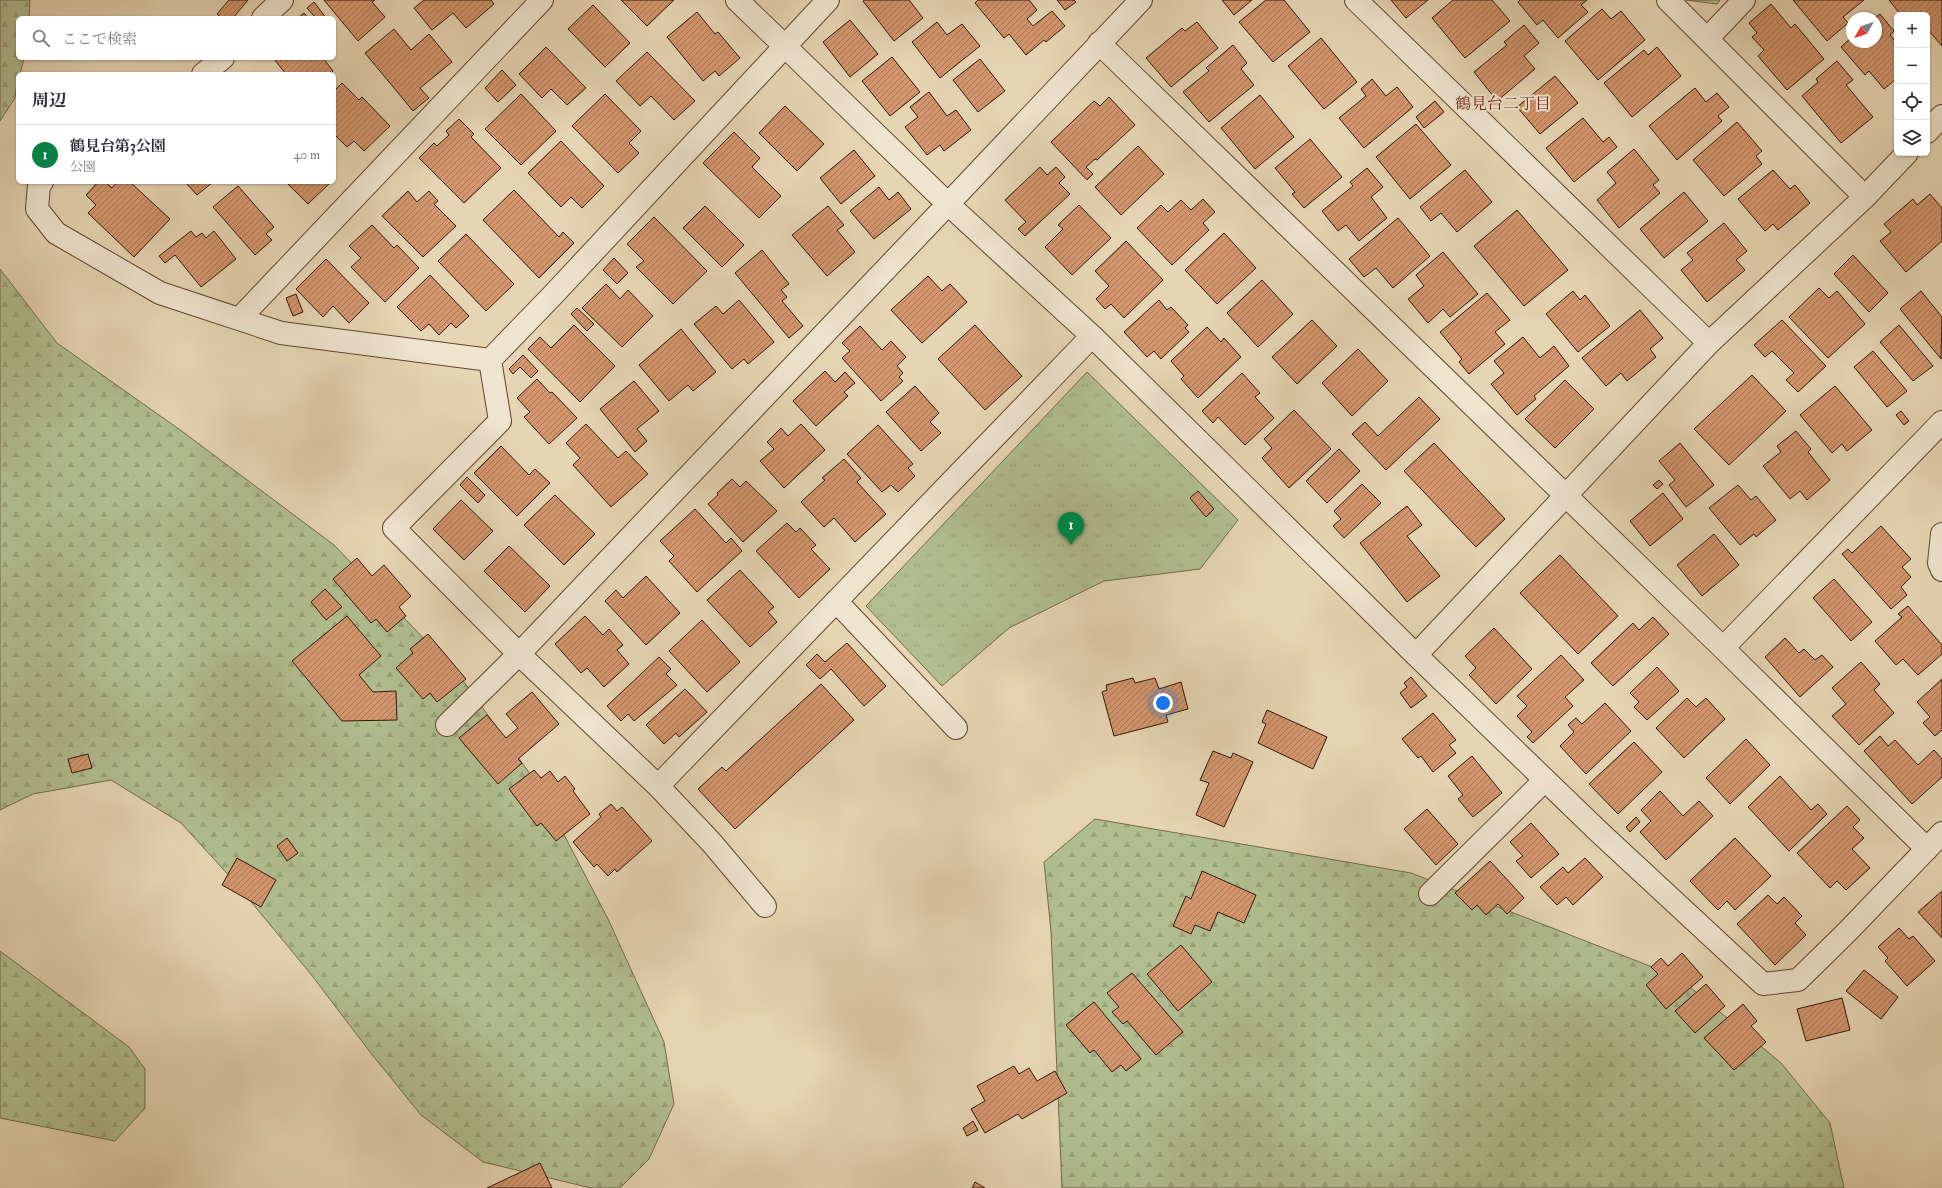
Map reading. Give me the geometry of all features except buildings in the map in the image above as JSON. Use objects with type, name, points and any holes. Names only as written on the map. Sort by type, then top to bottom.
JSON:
[{"type":"street","points":[[265,16],[282,0]]},
{"type":"street","points":[[240,318],[542,0]]},
{"type":"street","points":[[737,0],[948,204],[1092,336],[1416,655],[1598,831],[1763,984],[1798,980],[1847,932],[1942,833]]},
{"type":"street","points":[[490,360],[552,296],[828,0]]},
{"type":"street","points":[[447,725],[519,654],[1141,0]]},
{"type":"street","points":[[1356,0],[1709,343]]},
{"type":"street","points":[[1668,0],[1708,38],[1865,197]]},
{"type":"street","points":[[1708,38],[1744,0]]},
{"type":"street","points":[[1099,43],[1723,648],[1927,849]]},
{"type":"street","points":[[206,72],[220,60]]},
{"type":"street","points":[[1930,129],[1942,116]]},
{"type":"street","points":[[1416,655],[1709,343],[1865,197],[1904,156]]},
{"type":"street","points":[[39,184],[37,209],[56,233],[160,292],[281,333],[490,360]]},
{"type":"street","points":[[658,786],[1092,336]]},
{"type":"street","points":[[490,360],[500,421],[394,528],[519,654],[658,786],[711,842],[765,906]]},
{"type":"street","points":[[1723,648],[1942,422]]},
{"type":"street","points":[[1942,534],[1939,563],[1942,570]]},
{"type":"street","points":[[836,602],[956,728]]},
{"type":"street","points":[[1430,894],[1545,780]]},
{"type":"green space","points":[[0,0],[30,0],[29,16],[16,16],[16,60],[24,60],[20,72],[16,72],[15,98],[0,121]]},
{"type":"green space","points":[[1686,0],[1720,0],[1717,4]]},
{"type":"green space","points":[[0,269],[57,343],[183,432],[334,545],[459,675],[538,785],[608,919],[664,1042],[674,1104],[649,1159],[620,1188],[591,1188],[483,1162],[421,1115],[370,1052],[310,973],[233,880],[181,823],[111,780],[33,794],[0,810]]},
{"type":"green space","points":[[1087,372],[1238,520],[1200,569],[1104,581],[1009,628],[942,686],[866,606]]},
{"type":"green space","points":[[1095,819],[1411,873],[1678,977],[1781,1063],[1830,1123],[1844,1188],[1062,1188],[1051,931],[1044,862]]},
{"type":"green space","points":[[0,951],[129,1047],[145,1069],[145,1108],[115,1141],[0,1118]]},
{"type":"place","name":"鶴見台第3公園","points":[[1071,545]]},
{"type":"district","name":"鶴見台二丁目","points":[[1503,104]]}]
